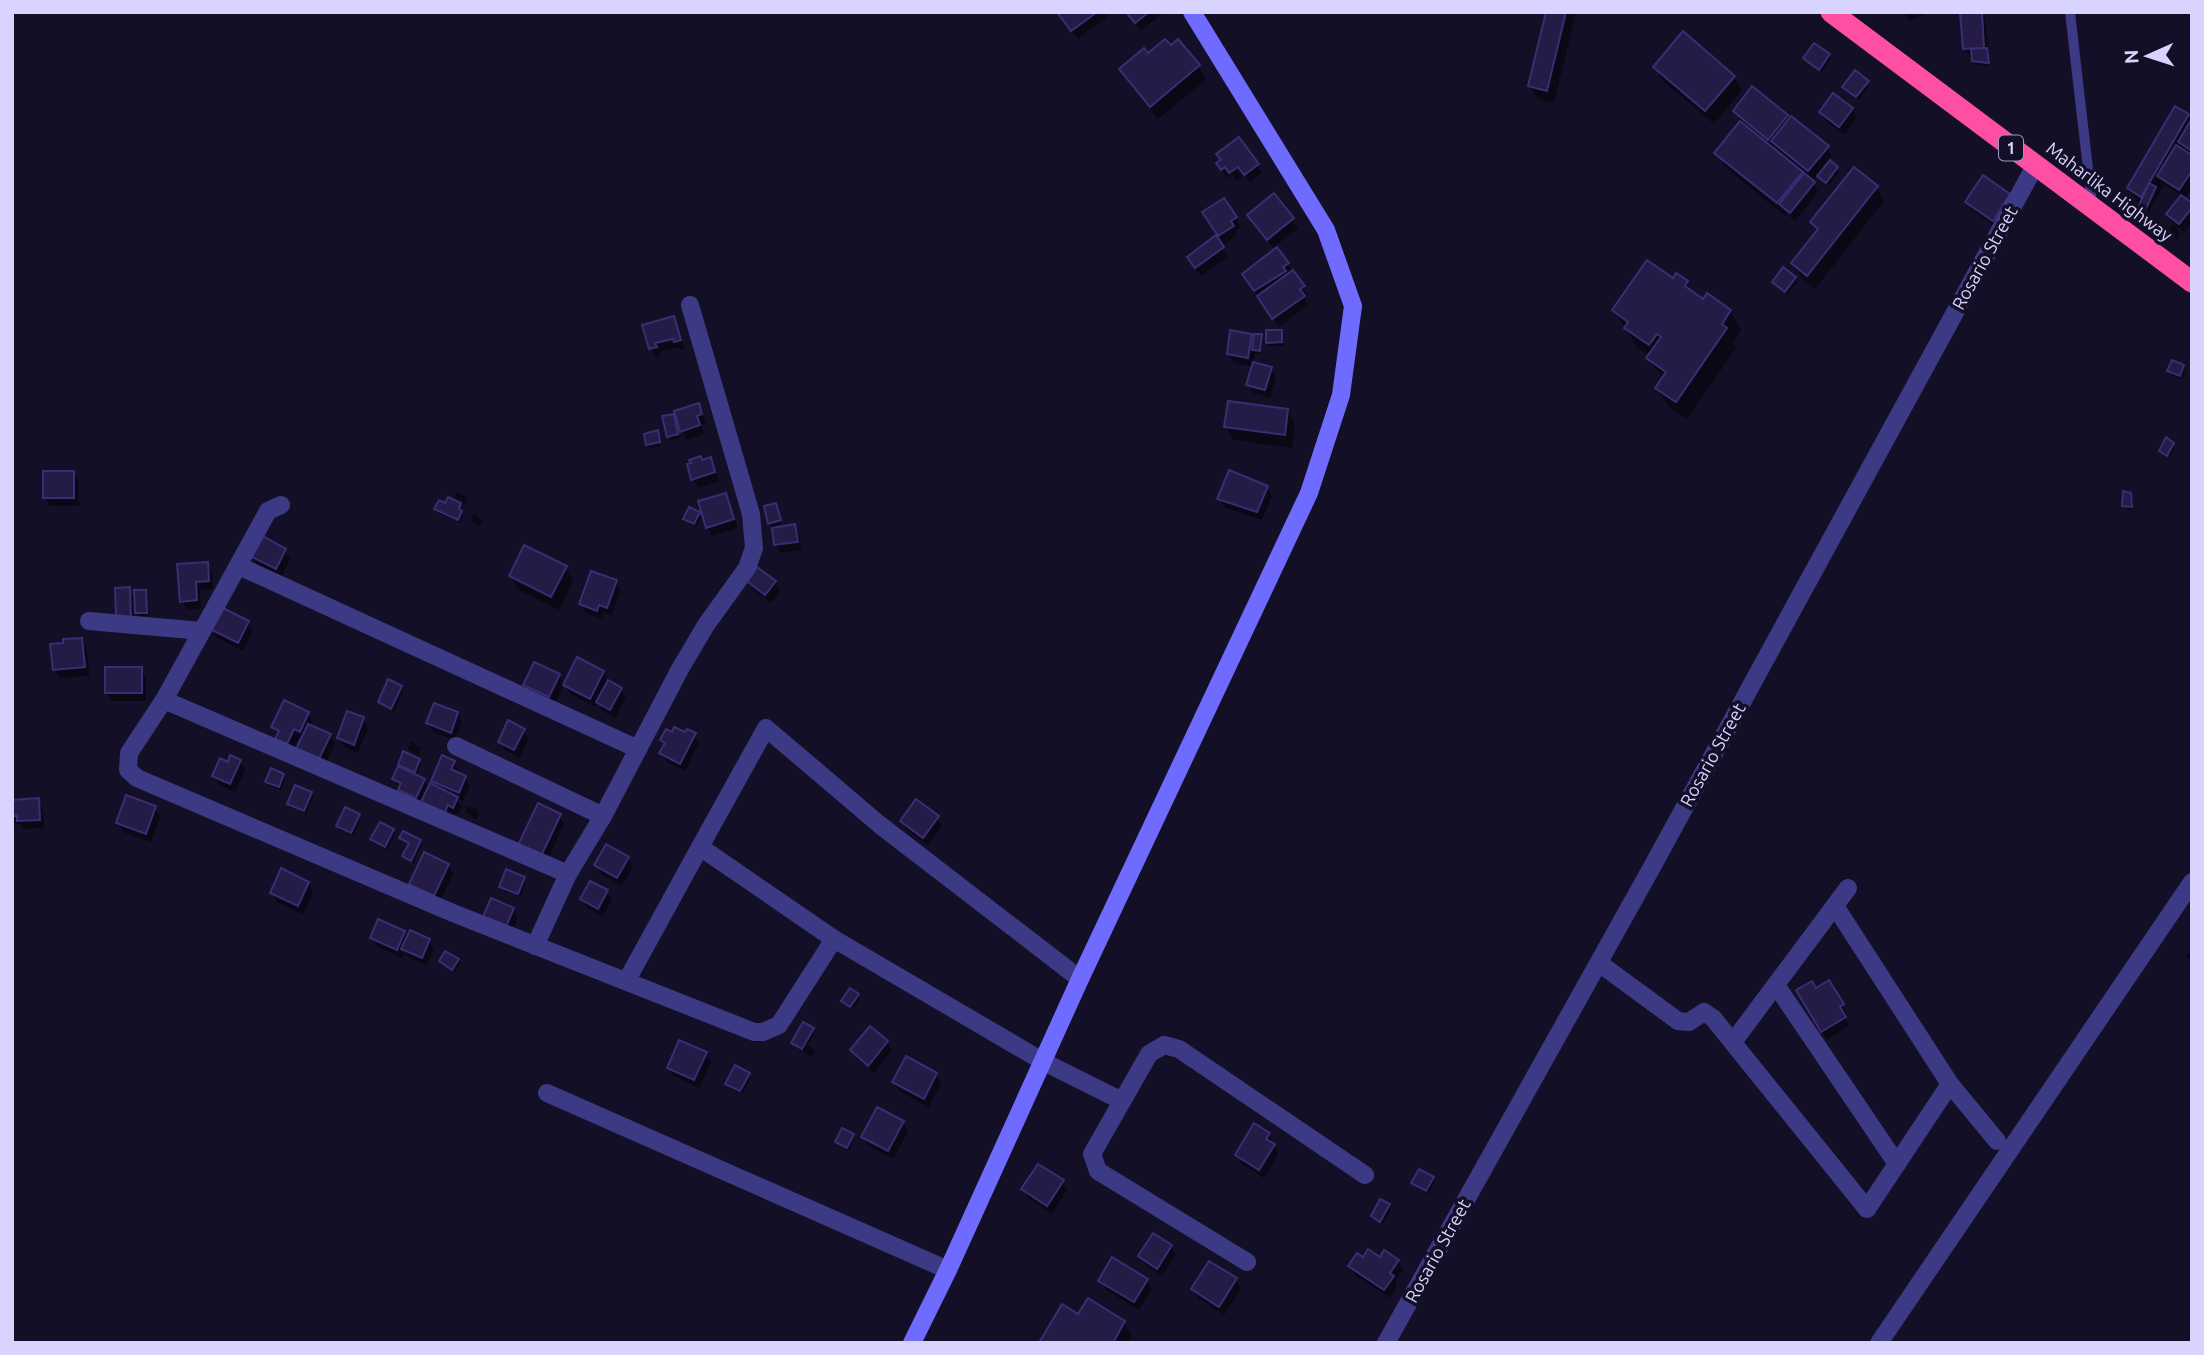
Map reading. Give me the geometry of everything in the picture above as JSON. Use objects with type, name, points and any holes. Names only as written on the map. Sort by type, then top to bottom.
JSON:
[{"type":"highway","name":"Maharlika Highway","points":[[1831,12],[2192,282]]},
{"type":"street","points":[[912,1343],[1308,493],[1341,395],[1353,306],[1326,230],[1192,12]]},
{"type":"street","name":"Rosario Street","points":[[1386,1343],[1599,963],[2035,166]]},
{"type":"street","points":[[535,946],[568,874],[603,816],[706,625],[747,568],[754,548],[751,513],[690,305]]},
{"type":"street","points":[[281,505],[268,511],[164,700],[129,753],[128,770],[137,778],[453,913],[737,1026],[763,1032],[779,1025],[834,939]]},
{"type":"street","points":[[239,566],[638,749]]},
{"type":"street","points":[[89,621],[202,631]]},
{"type":"street","points":[[164,700],[568,874]]},
{"type":"street","points":[[628,981],[766,728],[880,825],[1080,979]]},
{"type":"street","points":[[456,746],[603,816]]},
{"type":"street","points":[[700,847],[834,939],[1044,1062],[1122,1101]]},
{"type":"street","points":[[1879,1343],[2192,881]]},
{"type":"street","points":[[1733,1042],[1848,888]]},
{"type":"street","points":[[1835,906],[1950,1084],[1997,1141]]},
{"type":"street","points":[[1599,963],[1678,1021],[1689,1023],[1704,1012],[1713,1018],[1867,1209],[1950,1084]]},
{"type":"street","points":[[1776,985],[1897,1164]]},
{"type":"street","points":[[1247,1262],[1098,1171],[1092,1154],[1149,1054],[1164,1045],[1179,1049],[1365,1175]]},
{"type":"street","points":[[547,1093],[948,1270]]},
{"type":"lane","points":[[2070,12],[2092,208]]},
{"type":"building","points":[[1057,12],[1097,12],[1071,31]]},
{"type":"building","points":[[1126,12],[1149,12],[1135,23]]},
{"type":"building","points":[[1546,12],[1566,12],[1547,91],[1528,86]]},
{"type":"building","points":[[1960,12],[1982,12],[1984,48],[1963,49]]},
{"type":"building","points":[[1683,31],[1735,76],[1705,111],[1653,67]]},
{"type":"building","points":[[1165,39],[1171,45],[1178,39],[1200,65],[1150,107],[1119,69],[1144,48],[1148,53]]},
{"type":"building","points":[[1814,43],[1830,54],[1819,70],[1803,58]]},
{"type":"building","points":[[1987,48],[1989,63],[1972,61],[1971,49]]},
{"type":"building","points":[[1855,70],[1869,81],[1856,97],[1842,87]]},
{"type":"building","points":[[1752,86],[1788,115],[1768,140],[1733,111]]},
{"type":"building","points":[[1833,93],[1853,108],[1839,127],[1819,112]]},
{"type":"building","points":[[2175,106],[2189,114],[2141,197],[2127,188]]},
{"type":"building","points":[[1791,116],[1829,146],[1808,171],[1771,141]]},
{"type":"building","points":[[2192,120],[2192,151],[2178,142]]},
{"type":"building","points":[[1740,121],[1803,172],[1777,203],[1714,153]]},
{"type":"building","points":[[1239,137],[1259,164],[1244,175],[1238,167],[1229,173],[1225,167],[1221,170],[1216,163],[1221,160],[1216,154]]},
{"type":"building","points":[[2176,145],[2192,155],[2192,171],[2179,190],[2157,176]]},
{"type":"building","points":[[1830,160],[1838,167],[1826,183],[1817,176]]},
{"type":"building","points":[[1854,167],[1878,186],[1807,276],[1791,263],[1818,229],[1810,222]]},
{"type":"building","points":[[1804,173],[1815,182],[1790,213],[1779,204]]},
{"type":"building","points":[[1983,175],[2010,194],[1993,221],[1965,202]]},
{"type":"building","points":[[2149,183],[2156,187],[2145,211],[2139,205]]},
{"type":"building","points":[[1274,193],[1294,218],[1267,240],[1247,215]]},
{"type":"building","points":[[2181,195],[2192,203],[2192,208],[2179,224],[2166,214]]},
{"type":"building","points":[[1224,198],[1237,217],[1231,221],[1234,226],[1218,236],[1202,212]]},
{"type":"building","points":[[1216,235],[1224,247],[1195,268],[1187,257]]},
{"type":"building","points":[[1277,247],[1289,263],[1283,267],[1286,271],[1254,291],[1242,274]]},
{"type":"building","points":[[1647,260],[1673,278],[1676,273],[1688,281],[1685,286],[1703,299],[1707,293],[1731,310],[1722,324],[1727,328],[1676,402],[1655,388],[1666,372],[1646,358],[1661,337],[1657,334],[1649,345],[1624,328],[1628,322],[1612,310]]},
{"type":"building","points":[[1783,267],[1796,277],[1785,292],[1772,282]]},
{"type":"building","points":[[1293,270],[1305,286],[1300,289],[1305,296],[1272,319],[1257,296]]},
{"type":"building","points":[[674,316],[681,340],[655,343],[657,347],[649,349],[642,325]]},
{"type":"building","points":[[1230,330],[1252,334],[1248,358],[1227,354]]},
{"type":"building","points":[[1266,330],[1282,330],[1282,342],[1266,343]]},
{"type":"building","points":[[1254,334],[1262,334],[1260,351],[1252,350]]},
{"type":"building","points":[[2172,360],[2184,365],[2180,376],[2167,371]]},
{"type":"building","points":[[1253,362],[1272,367],[1265,390],[1246,385]]},
{"type":"building","points":[[1228,401],[1288,409],[1285,435],[1224,427]]},
{"type":"building","points":[[699,403],[702,414],[697,416],[700,425],[680,432],[674,411]]},
{"type":"building","points":[[674,414],[678,434],[667,437],[662,416]]},
{"type":"building","points":[[658,430],[660,442],[646,445],[644,434]]},
{"type":"building","points":[[2166,437],[2174,443],[2167,456],[2159,451]]},
{"type":"building","points":[[701,456],[702,460],[711,457],[715,472],[691,480],[687,464],[691,463],[689,460]]},
{"type":"building","points":[[1229,470],[1268,486],[1257,512],[1217,499]]},
{"type":"building","points":[[43,471],[74,471],[74,498],[43,498]]},
{"type":"building","points":[[2123,491],[2131,493],[2132,507],[2122,506]]},
{"type":"building","points":[[726,493],[734,519],[706,528],[698,501]]},
{"type":"building","points":[[448,497],[461,503],[459,509],[462,511],[458,520],[434,509],[439,500],[445,503]]},
{"type":"building","points":[[776,503],[781,520],[768,524],[764,506]]},
{"type":"building","points":[[689,507],[700,512],[694,524],[683,519]]},
{"type":"building","points":[[795,524],[798,542],[774,545],[772,528]]},
{"type":"building","points":[[261,535],[286,549],[276,569],[250,556]]},
{"type":"building","points":[[524,545],[567,566],[551,597],[509,576]]},
{"type":"building","points":[[208,562],[209,581],[196,582],[197,600],[180,602],[177,564]]},
{"type":"building","points":[[757,567],[776,581],[765,595],[747,581]]},
{"type":"building","points":[[591,571],[617,580],[607,608],[599,605],[597,611],[579,604]]},
{"type":"building","points":[[130,587],[131,617],[116,617],[115,588]]},
{"type":"building","points":[[134,590],[146,590],[147,613],[135,613]]},
{"type":"building","points":[[221,607],[249,621],[238,643],[210,629]]},
{"type":"building","points":[[82,638],[85,667],[53,670],[50,644],[63,643],[63,639]]},
{"type":"building","points":[[577,657],[604,671],[590,699],[563,685]]},
{"type":"building","points":[[534,662],[560,674],[549,697],[523,685]]},
{"type":"building","points":[[105,667],[142,667],[142,693],[105,693]]},
{"type":"building","points":[[388,679],[402,686],[391,709],[378,702]]},
{"type":"building","points":[[608,680],[622,688],[610,710],[596,702]]},
{"type":"building","points":[[284,700],[309,712],[300,732],[294,729],[287,744],[275,739],[279,731],[271,727]]},
{"type":"building","points":[[434,703],[458,712],[451,733],[426,723]]},
{"type":"building","points":[[347,711],[364,717],[354,745],[337,738]]},
{"type":"building","points":[[508,720],[525,729],[514,750],[498,742]]},
{"type":"building","points":[[308,724],[331,734],[319,759],[296,749]]},
{"type":"building","points":[[674,727],[696,733],[680,764],[659,753],[665,743],[660,740],[666,729],[672,732]]},
{"type":"building","points":[[403,751],[420,759],[415,772],[398,765]]},
{"type":"building","points":[[230,755],[241,760],[230,784],[212,776],[220,758],[228,762]]},
{"type":"building","points":[[442,755],[455,761],[451,769],[466,776],[459,793],[431,781]]},
{"type":"building","points":[[398,766],[425,779],[416,798],[398,790],[401,783],[392,779]]},
{"type":"building","points":[[271,768],[284,774],[279,787],[265,782]]},
{"type":"building","points":[[430,783],[458,797],[453,808],[448,805],[444,815],[420,804]]},
{"type":"building","points":[[295,785],[312,792],[304,811],[287,804]]},
{"type":"building","points":[[126,795],[156,806],[146,834],[116,823]]},
{"type":"building","points":[[39,798],[40,820],[17,821],[17,816],[12,816],[12,800]]},
{"type":"building","points":[[916,799],[939,816],[923,838],[900,821]]},
{"type":"building","points":[[538,803],[561,814],[540,858],[518,845]]},
{"type":"building","points":[[345,807],[360,814],[351,833],[336,826]]},
{"type":"building","points":[[380,822],[394,829],[385,847],[370,839]]},
{"type":"building","points":[[403,831],[421,840],[411,861],[402,856],[409,843],[399,838]]},
{"type":"building","points":[[606,844],[629,857],[617,878],[594,865]]},
{"type":"building","points":[[424,852],[449,864],[434,896],[409,884]]},
{"type":"building","points":[[281,868],[309,882],[298,906],[270,893]]},
{"type":"building","points":[[506,869],[525,877],[518,894],[499,887]]},
{"type":"building","points":[[590,881],[608,890],[598,909],[580,899]]},
{"type":"building","points":[[491,898],[514,908],[505,929],[482,919]]},
{"type":"building","points":[[378,919],[405,931],[397,950],[370,938]]},
{"type":"building","points":[[410,930],[430,939],[422,958],[401,949]]},
{"type":"building","points":[[445,951],[459,959],[452,970],[439,961]]},
{"type":"building","points":[[1829,980],[1844,1004],[1840,1007],[1846,1017],[1821,1032],[1796,990],[1812,981],[1816,988]]},
{"type":"building","points":[[850,988],[859,994],[850,1007],[841,1001]]},
{"type":"building","points":[[803,1022],[814,1028],[802,1049],[791,1043]]},
{"type":"building","points":[[870,1026],[888,1041],[868,1066],[850,1050]]},
{"type":"building","points":[[679,1040],[707,1052],[694,1080],[667,1068]]},
{"type":"building","points":[[906,1056],[937,1073],[924,1099],[892,1082]]},
{"type":"building","points":[[735,1065],[750,1073],[740,1091],[725,1084]]},
{"type":"building","points":[[877,1107],[904,1121],[888,1151],[861,1137]]},
{"type":"building","points":[[1254,1123],[1270,1133],[1266,1139],[1275,1144],[1259,1170],[1235,1155]]},
{"type":"building","points":[[842,1128],[854,1134],[847,1148],[835,1142]]},
{"type":"building","points":[[1038,1164],[1064,1180],[1047,1206],[1021,1189]]},
{"type":"building","points":[[1419,1169],[1434,1177],[1426,1191],[1411,1183]]},
{"type":"building","points":[[1380,1199],[1390,1204],[1380,1222],[1371,1216]]},
{"type":"building","points":[[1153,1233],[1172,1245],[1157,1269],[1138,1256]]},
{"type":"building","points":[[1368,1249],[1380,1257],[1384,1250],[1399,1260],[1390,1273],[1394,1276],[1384,1290],[1348,1266],[1357,1253],[1363,1257]]},
{"type":"building","points":[[1112,1257],[1148,1279],[1134,1302],[1098,1281]]},
{"type":"building","points":[[1209,1261],[1237,1278],[1219,1307],[1191,1289]]},
{"type":"building","points":[[1088,1298],[1125,1321],[1113,1343],[1039,1343],[1062,1304],[1078,1314]]}]
